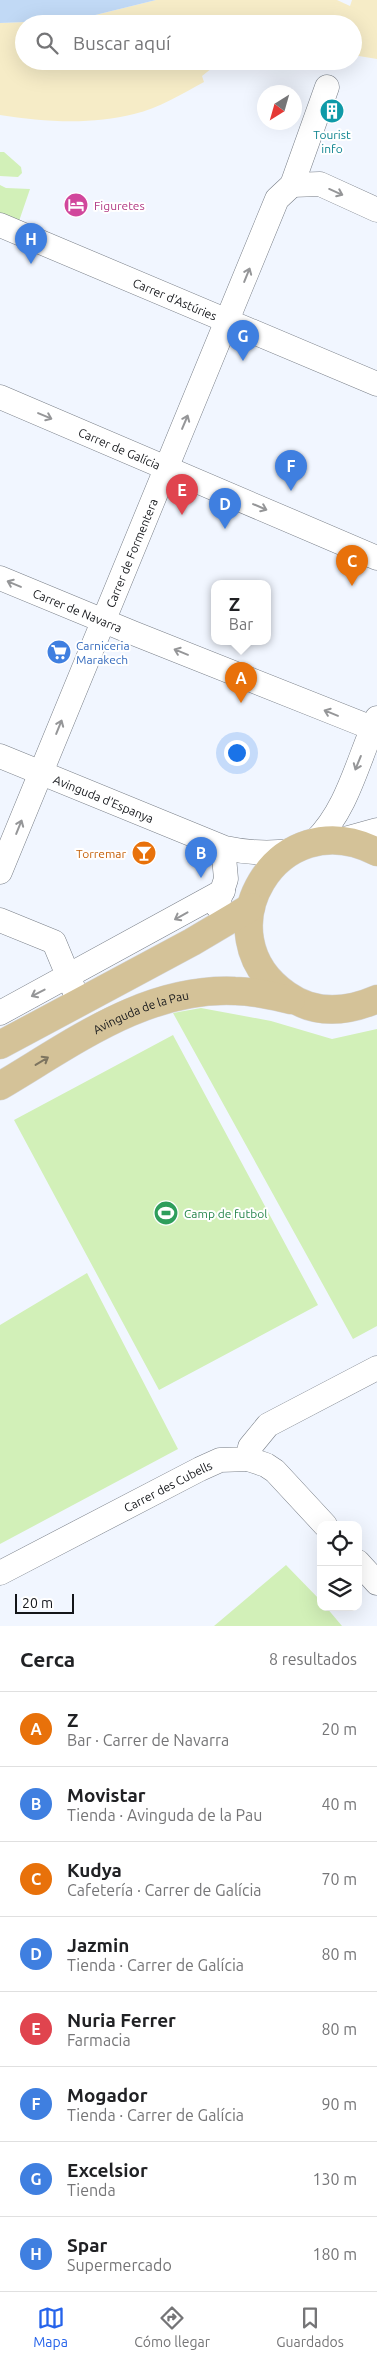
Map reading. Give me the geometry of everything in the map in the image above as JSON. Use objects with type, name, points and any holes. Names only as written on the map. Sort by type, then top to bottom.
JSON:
[{"type":"main road","points":[[377,852],[363,845],[342,840],[303,846],[274,864],[261,881],[252,904],[249,929],[253,951],[262,971],[277,988],[295,1001],[316,1008],[337,1010],[359,1007],[377,999]]},
{"type":"main road","points":[[0,1045],[74,989],[192,942],[252,904]]},
{"type":"main road","name":"Avinguda de la Pau","points":[[0,1086],[105,1024],[136,1008],[173,997],[196,993],[236,991],[295,1001]]},
{"type":"main road","points":[[196,993],[234,1000],[305,1022],[325,1025],[335,1026],[359,1022],[377,1016]]},
{"type":"street","name":"Carrer de Formentera","points":[[0,872],[278,200],[292,185],[327,87]]},
{"type":"street","points":[[292,185],[320,184],[377,210]]},
{"type":"street","name":"Carrer d'Astúries","points":[[0,225],[377,384]]},
{"type":"street","name":"Carrer de Galícia","points":[[0,397],[377,558]]},
{"type":"street","name":"Carrer de Navarra","points":[[0,578],[375,726]]},
{"type":"street","points":[[303,846],[328,829],[337,814],[375,726]]},
{"type":"street","name":"Avinguda d'Espanya","points":[[0,756],[216,849],[267,854],[303,846]]},
{"type":"street","points":[[342,840],[377,830]]},
{"type":"street","points":[[192,942],[210,917],[223,892],[226,880],[216,849]]},
{"type":"street","name":"Avinguda d'Espanya","points":[[216,849],[239,874],[252,904]]},
{"type":"street","points":[[0,1013],[74,989],[223,892]]},
{"type":"street","points":[[0,920],[54,942],[74,989]]},
{"type":"street","points":[[321,1521],[274,1471],[266,1465],[248,1459],[250,1447],[268,1425],[377,1368]]},
{"type":"street","name":"Carrer des Cubells","points":[[0,1573],[100,1519],[200,1469],[220,1460],[248,1459]]},
{"type":"street","points":[[362,1566],[377,1583]]},
{"type":"green space","points":[[0,152],[4,152],[21,167],[22,173],[18,177],[0,176]]},
{"type":"green space","points":[[0,185],[6,188],[30,189],[17,227],[0,221]]},
{"type":"green space","points":[[201,1008],[271,1021],[332,1039],[377,1029],[377,1326],[353,1339],[173,1013]]},
{"type":"green space","name":"Camp de futbol","points":[[173,1035],[318,1305],[159,1390],[14,1120]]},
{"type":"green space","points":[[87,1273],[178,1449],[0,1544],[0,1325]]},
{"type":"green space","points":[[286,1565],[317,1597],[317,1611],[329,1611],[342,1626],[214,1626]]},
{"type":"sand","points":[[156,0],[337,0],[350,6],[352,0],[377,0],[377,59],[362,56],[362,15],[95,15]]},
{"type":"sand","points":[[15,22],[15,70],[210,70],[202,76],[204,82],[179,96],[134,114],[84,121],[33,119],[0,115],[0,23]]},
{"type":"water","points":[[0,0],[156,0],[95,15],[15,15],[15,22],[0,23]]},
{"type":"place","name":"Tourist info","points":[[332,111]]},
{"type":"place","name":"Figuretes","points":[[76,205]]},
{"type":"place","name":"Spar","points":[[31,264]]},
{"type":"place","name":"Excelsior","points":[[243,361]]},
{"type":"place","name":"Mogador","points":[[291,491]]},
{"type":"place","name":"Nuria Ferrer","points":[[182,515]]},
{"type":"place","name":"Jazmin","points":[[225,529]]},
{"type":"place","name":"Kudya","points":[[352,586]]},
{"type":"place","name":"Carniceria Marakech","points":[[59,652]]},
{"type":"place","name":"Z","points":[[241,703]]},
{"type":"place","name":"Torremar","points":[[144,853]]},
{"type":"place","name":"Movistar","points":[[201,878]]},
{"type":"place","name":"Camp de futbol","points":[[166,1213]]}]
